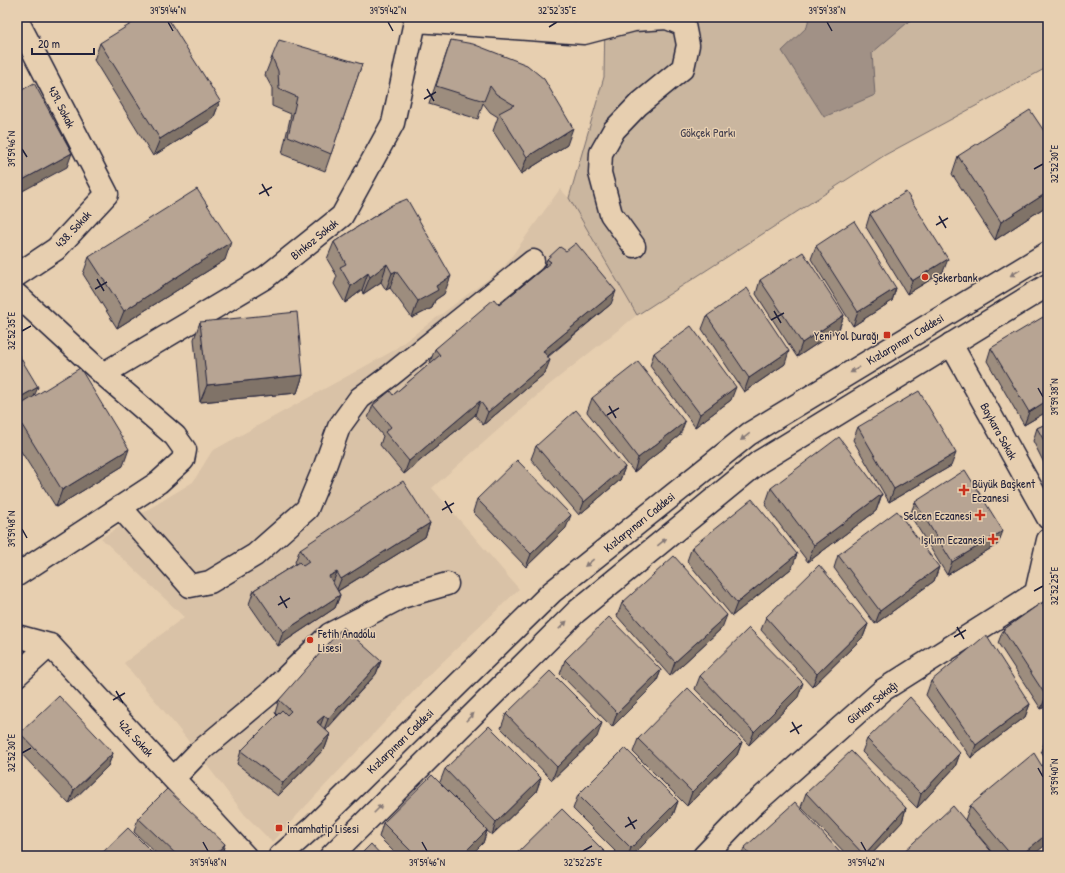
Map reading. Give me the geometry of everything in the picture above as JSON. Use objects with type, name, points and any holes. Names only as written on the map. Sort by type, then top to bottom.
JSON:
[{"type":"street","points":[[416,19],[584,33],[634,20],[668,18],[684,25],[688,45],[684,68],[638,105],[623,120],[614,130],[601,153],[600,173],[611,214],[634,246]]},
{"type":"street","name":"Binkoz Sokak","points":[[103,374],[266,277],[342,216],[392,122],[416,19]]},
{"type":"street","name":"439. Sokak","points":[[17,20],[106,194]]},
{"type":"street","name":"438. Sokak","points":[[17,274],[56,249],[106,194]]},
{"type":"street","name":"Kızlarpınarı Caddesi","points":[[280,856],[319,821],[552,592],[749,434],[1048,253]]},
{"type":"street","points":[[120,507],[190,586],[210,582],[255,554],[307,509],[339,427],[360,398],[391,375],[533,261]]},
{"type":"street","points":[[331,856],[576,612],[760,462],[1048,285]]},
{"type":"street","points":[[17,295],[103,374],[175,436],[185,450],[183,460],[158,482],[17,575]]},
{"type":"street","name":"Baykara Sokak","points":[[951,344],[1048,518]]},
{"type":"street","name":"Gürkan Sokağı","points":[[704,856],[752,806],[883,690],[1036,593],[1048,540]]},
{"type":"street","points":[[174,778],[198,753],[271,692],[330,634],[402,597],[447,584]]},
{"type":"street","points":[[17,636],[50,645]]},
{"type":"street","points":[[17,675],[50,645]]},
{"type":"street","name":"426. Sokak","points":[[50,645],[245,856]]},
{"type":"shaded area","points":[[809,17],[914,17],[872,53],[875,95],[824,117],[782,51],[807,27]]},
{"type":"shaded area","points":[[560,189],[569,198],[637,315],[549,385],[432,488],[519,589],[427,677],[272,842],[245,815],[183,734],[124,663],[184,617],[101,538],[193,482],[212,451],[391,352],[504,267]]},
{"type":"green space","name":"Gökçek Parkı","points":[[605,17],[1048,17],[1048,67],[885,155],[637,315],[569,198],[604,77]]},
{"type":"building","points":[[142,17],[167,17],[220,101],[160,139],[100,43]]},
{"type":"building","points":[[279,40],[362,64],[331,154],[288,136],[297,97],[279,89],[278,71],[272,57]]},
{"type":"building","points":[[451,40],[473,44],[527,65],[544,79],[573,128],[527,157],[499,113],[514,105],[496,94],[490,86],[484,101],[436,86]]},
{"type":"building","points":[[34,83],[72,153],[17,183],[17,93]]},
{"type":"building","points":[[1030,110],[1048,137],[1048,192],[1001,222],[958,156]]},
{"type":"building","points":[[197,189],[231,242],[124,311],[89,257]]},
{"type":"building","points":[[906,192],[948,259],[912,281],[870,214]]},
{"type":"building","points":[[407,199],[451,276],[436,286],[438,290],[418,301],[396,271],[392,273],[387,264],[370,277],[368,273],[351,286],[340,267],[346,264],[334,242],[392,205]]},
{"type":"building","points":[[854,221],[896,288],[858,312],[816,246]]},
{"type":"building","points":[[576,243],[616,291],[543,351],[550,360],[488,412],[480,401],[409,461],[385,432],[391,427],[373,405],[390,391],[393,395],[440,355],[435,349],[494,299],[499,305],[551,262],[547,259],[560,247],[566,251]]},
{"type":"building","points":[[803,252],[844,315],[802,343],[760,280]]},
{"type":"building","points":[[747,288],[789,351],[749,378],[707,316]]},
{"type":"building","points":[[297,312],[303,375],[207,385],[200,322]]},
{"type":"building","points":[[1043,317],[1048,326],[1048,400],[1029,412],[991,348]]},
{"type":"building","points":[[691,326],[736,387],[700,414],[654,353]]},
{"type":"building","points":[[17,352],[38,387],[17,399]]},
{"type":"building","points":[[638,362],[685,422],[638,458],[592,398]]},
{"type":"building","points":[[80,368],[129,449],[62,490],[17,417],[17,407]]},
{"type":"building","points":[[919,391],[956,453],[894,489],[858,427]]},
{"type":"building","points":[[576,410],[625,467],[584,502],[536,446]]},
{"type":"building","points":[[1048,423],[1048,448],[1037,428]]},
{"type":"building","points":[[839,437],[882,494],[814,545],[771,488]]},
{"type":"building","points":[[517,460],[571,515],[531,554],[477,499]]},
{"type":"building","points":[[965,470],[1003,531],[952,562],[915,502]]},
{"type":"building","points":[[403,481],[430,523],[341,579],[337,572],[329,576],[340,595],[283,632],[254,590],[299,562],[303,566],[309,562],[300,549]]},
{"type":"building","points":[[752,499],[797,554],[737,603],[692,547]]},
{"type":"building","points":[[897,511],[939,567],[880,611],[838,555]]},
{"type":"building","points":[[674,556],[727,615],[675,662],[622,603]]},
{"type":"building","points":[[819,565],[868,624],[817,674],[766,617]]},
{"type":"building","points":[[1041,603],[1048,615],[1048,695],[1046,696],[1003,630]]},
{"type":"building","points":[[609,617],[661,670],[617,713],[565,660]]},
{"type":"building","points":[[343,627],[381,661],[328,719],[324,716],[317,722],[330,734],[283,783],[241,751],[282,710],[287,715],[291,711],[279,700]]},
{"type":"building","points":[[749,628],[803,683],[754,732],[700,676]]},
{"type":"building","points":[[986,635],[1030,704],[976,745],[931,681]]},
{"type":"building","points":[[550,671],[602,723],[557,767],[506,714]]},
{"type":"building","points":[[688,688],[742,742],[692,792],[638,739]]},
{"type":"building","points":[[59,696],[113,753],[74,790],[20,733]]},
{"type":"building","points":[[910,697],[960,753],[921,794],[867,739]]},
{"type":"building","points":[[489,726],[541,778],[496,822],[445,769]]},
{"type":"building","points":[[625,748],[678,801],[631,848],[578,795]]},
{"type":"building","points":[[851,751],[906,808],[864,855],[806,793]]},
{"type":"building","points":[[1034,753],[1048,776],[1048,833],[1020,856],[1012,856],[970,806]]},
{"type":"building","points":[[432,775],[487,830],[461,856],[416,856],[383,823]]},
{"type":"building","points":[[167,789],[225,844],[214,856],[178,856],[138,818]]},
{"type":"building","points":[[795,802],[843,856],[751,856],[744,848]]},
{"type":"building","points":[[953,806],[995,856],[900,855]]},
{"type":"building","points":[[562,809],[609,856],[518,856],[516,854]]},
{"type":"building","points":[[128,828],[156,856],[99,856]]},
{"type":"building","points":[[371,844],[382,856],[359,856]]},
{"type":"place","name":"Şekerbank","points":[[925,277]]},
{"type":"place","name":"Yeni Yol Durağı","points":[[887,335]]},
{"type":"place","name":"Büyük Başkent Eczanesi","points":[[964,490]]},
{"type":"place","name":"Selcen Eczanesi","points":[[980,515]]},
{"type":"place","name":"Işılım Eczanesi","points":[[993,539]]},
{"type":"place","name":"Fetih Anadolu Lisesi","points":[[310,640]]},
{"type":"place","name":"İmamhatip Lisesi","points":[[279,828]]}]
